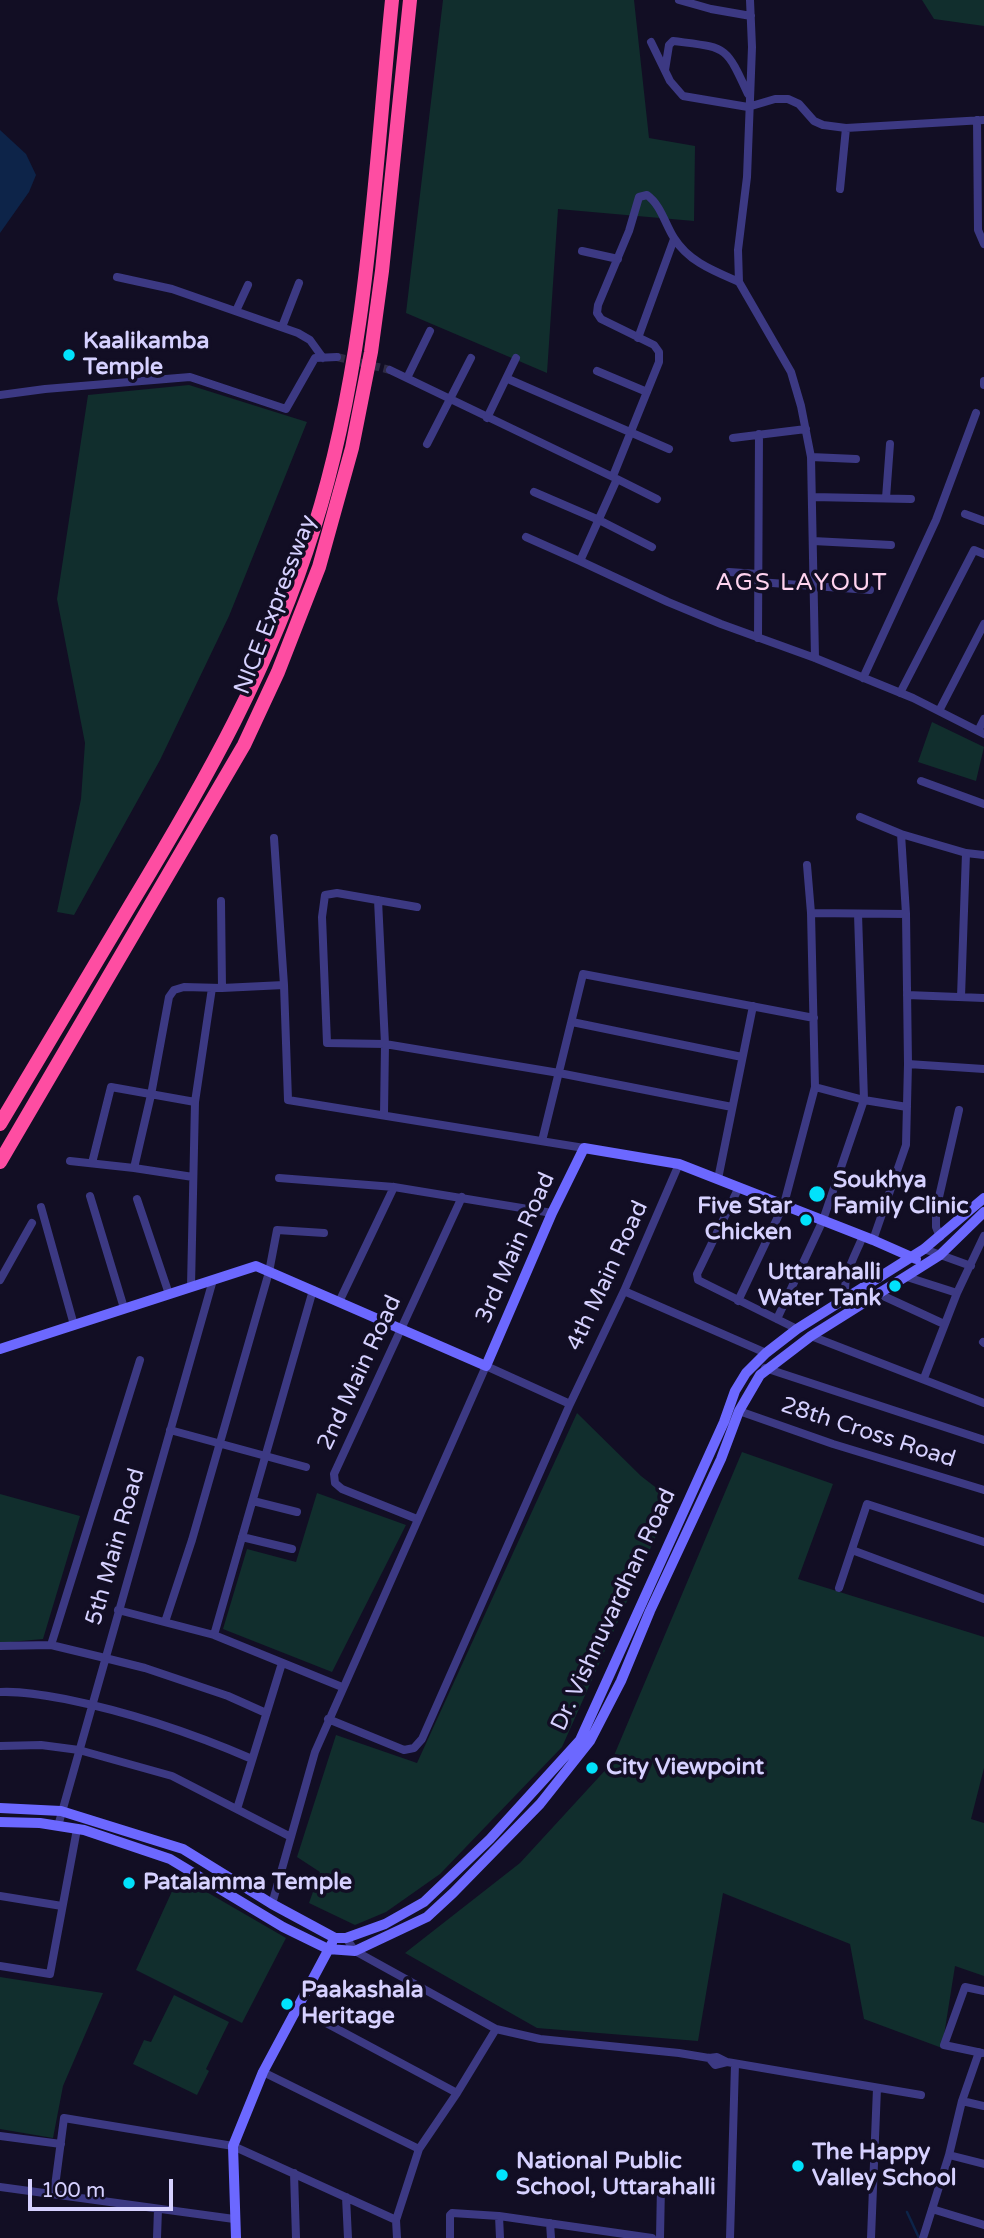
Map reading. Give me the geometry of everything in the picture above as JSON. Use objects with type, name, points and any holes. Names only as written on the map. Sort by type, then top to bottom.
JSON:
[{"type":"highway","name":"NICE Expressway","points":[[0,1124],[228,738],[265,662],[316,525],[346,404],[366,268],[392,0]]},
{"type":"highway","name":"NICE Expressway","points":[[0,1163],[244,745],[278,672],[315,578],[331,529],[362,407],[382,271],[410,0]]},
{"type":"main road","points":[[584,1148],[680,1164],[868,1238],[926,1264]]},
{"type":"main road","name":"3rd Main Road","points":[[486,1366],[552,1213],[584,1148]]},
{"type":"main road","name":"Dr. Vishnuvardhan Road","points":[[340,1938],[385,1924],[424,1902],[490,1839],[580,1740],[746,1373],[799,1327],[924,1249],[984,1198]]},
{"type":"main road","name":"Dr. Vishnuvardhan Road","points":[[355,1951],[427,1916],[453,1893],[540,1804],[590,1741],[621,1681],[650,1611],[721,1459],[739,1410],[765,1368],[810,1336],[940,1255],[984,1212]]},
{"type":"main road","points":[[0,1349],[256,1266],[486,1366]]},
{"type":"main road","points":[[799,1327],[810,1336]]},
{"type":"main road","points":[[0,1808],[61,1811],[183,1849],[272,1904],[340,1938],[328,1949],[263,2072],[233,2146],[236,2238]]},
{"type":"main road","points":[[0,1822],[40,1823],[78,1829],[170,1859],[283,1927],[328,1949],[355,1951]]},
{"type":"street","points":[[679,0],[751,16]]},
{"type":"street","points":[[750,0],[752,47],[747,177],[738,250],[739,282],[791,372],[806,429],[811,457],[815,658]]},
{"type":"street","points":[[665,70],[669,46],[673,41],[723,50],[731,59],[749,96]]},
{"type":"street","points":[[651,42],[670,81],[683,96],[748,107],[775,99],[788,99],[799,104],[814,121],[846,128],[981,120],[978,230],[984,244]]},
{"type":"street","points":[[841,189],[846,128]]},
{"type":"street","points":[[580,561],[599,520],[630,432],[659,362],[659,352],[654,345],[601,319],[597,313],[597,305],[629,231],[639,197],[647,195],[654,200],[674,239],[689,256],[703,266],[739,282]]},
{"type":"street","points":[[638,338],[674,239]]},
{"type":"street","points":[[582,251],[618,259]]},
{"type":"street","points":[[117,277],[172,289],[282,327],[310,340],[323,358]]},
{"type":"street","points":[[282,327],[299,284]]},
{"type":"street","points":[[236,312],[248,285]]},
{"type":"street","points":[[407,379],[430,331]]},
{"type":"street","points":[[0,395],[190,377],[286,409],[315,358],[337,357]]},
{"type":"street","points":[[427,444],[471,358]]},
{"type":"street","points":[[487,418],[516,358]]},
{"type":"street","points":[[390,370],[657,499]]},
{"type":"street","points":[[597,372],[647,392]]},
{"type":"street","points":[[508,379],[669,449]]},
{"type":"street","points":[[863,678],[936,520],[976,413]]},
{"type":"street","points":[[733,438],[806,429]]},
{"type":"street","points":[[758,638],[759,434]]},
{"type":"street","points":[[887,498],[890,444]]},
{"type":"street","points":[[811,457],[856,459]]},
{"type":"street","points":[[534,492],[652,547]]},
{"type":"street","points":[[812,497],[911,499]]},
{"type":"street","points":[[965,513],[984,521]]},
{"type":"street","points":[[526,537],[668,602],[900,693],[981,732],[984,719]]},
{"type":"street","points":[[813,541],[891,545]]},
{"type":"street","points":[[900,693],[974,550],[984,554]]},
{"type":"street","points":[[729,572],[758,579],[870,590]]},
{"type":"street","points":[[939,711],[984,624]]},
{"type":"street","points":[[920,781],[984,804]]},
{"type":"street","points":[[860,817],[901,834],[966,853],[984,855]]},
{"type":"street","points":[[846,1299],[846,1278],[868,1238],[906,1145],[906,914],[901,834]]},
{"type":"street","points":[[274,838],[284,985],[288,1100],[584,1148]]},
{"type":"street","points":[[961,997],[966,853]]},
{"type":"street","points":[[738,1301],[783,1204],[815,1087],[811,913],[807,865]]},
{"type":"street","points":[[418,907],[337,893],[325,895],[322,917],[327,1043],[385,1044],[559,1073],[732,1107]]},
{"type":"street","points":[[378,900],[385,1044],[384,1114]]},
{"type":"street","points":[[221,901],[222,988]]},
{"type":"street","points":[[811,913],[906,914]]},
{"type":"street","points":[[777,1319],[823,1220],[864,1100],[858,914]]},
{"type":"street","points":[[542,1141],[583,974],[814,1018]]},
{"type":"street","points":[[134,1168],[171,992],[184,987],[284,985]]},
{"type":"street","points":[[191,1286],[195,1102],[212,988]]},
{"type":"street","points":[[907,995],[984,999]]},
{"type":"street","points":[[718,1179],[753,1006]]},
{"type":"street","points":[[572,1022],[742,1057]]},
{"type":"street","points":[[908,1064],[984,1069]]},
{"type":"street","points":[[92,1163],[111,1087],[195,1102]]},
{"type":"street","points":[[815,1087],[864,1100],[906,1107]]},
{"type":"street","points":[[940,1237],[936,1227],[936,1210],[958,1110]]},
{"type":"street","points":[[70,1161],[193,1177]]},
{"type":"street","name":"4th Main Road","points":[[328,1719],[404,1750],[414,1748],[422,1739],[570,1404],[680,1164]]},
{"type":"street","points":[[279,1178],[394,1187],[552,1213]]},
{"type":"street","points":[[340,1302],[394,1187]]},
{"type":"street","points":[[739,1187],[697,1274],[698,1280],[738,1301],[799,1327]]},
{"type":"street","points":[[90,1196],[124,1308]]},
{"type":"street","name":"2nd Main Road","points":[[417,1519],[342,1489],[335,1483],[334,1474],[462,1197]]},
{"type":"street","points":[[137,1199],[169,1294]]},
{"type":"street","points":[[41,1207],[74,1325]]},
{"type":"street","points":[[0,1280],[32,1223]]},
{"type":"street","points":[[165,1622],[192,1541],[270,1272],[277,1230],[324,1233]]},
{"type":"street","points":[[924,1378],[957,1293],[984,1236]]},
{"type":"street","points":[[924,1249],[971,1266]]},
{"type":"street","points":[[907,1277],[957,1293]]},
{"type":"street","name":"5th Main Road","points":[[58,1826],[213,1280]]},
{"type":"street","points":[[214,1635],[313,1290]]},
{"type":"street","points":[[624,1291],[766,1353]]},
{"type":"street","points":[[879,1294],[944,1324]]},
{"type":"street","points":[[810,1336],[984,1403]]},
{"type":"street","points":[[51,1645],[140,1360]]},
{"type":"street","points":[[272,1904],[314,1752],[486,1366],[570,1404]]},
{"type":"street","points":[[765,1368],[984,1440]]},
{"type":"street","name":"28th Cross Road","points":[[739,1410],[833,1444],[984,1490]]},
{"type":"street","points":[[170,1430],[306,1466]]},
{"type":"street","points":[[253,1501],[297,1512]]},
{"type":"street","points":[[839,1588],[867,1504],[984,1542]]},
{"type":"street","points":[[242,1537],[292,1549]]},
{"type":"street","points":[[852,1550],[984,1599]]},
{"type":"street","points":[[118,1610],[214,1635],[342,1687]]},
{"type":"street","points":[[0,1646],[51,1645],[145,1668],[217,1692],[266,1713]]},
{"type":"street","points":[[237,1809],[282,1663]]},
{"type":"street","points":[[0,1692],[35,1694],[92,1704],[214,1743],[252,1759]]},
{"type":"street","points":[[0,1746],[41,1745],[79,1750],[172,1776],[291,1836]]},
{"type":"street","points":[[0,1966],[51,1974],[78,1829]]},
{"type":"street","points":[[0,1896],[62,1906]]},
{"type":"street","points":[[340,1938],[355,1951],[496,2029],[540,2039],[717,2057],[731,2063],[921,2095]]},
{"type":"street","points":[[923,2238],[949,2155],[962,2101],[981,2053],[944,2045],[965,1987],[984,1991]]},
{"type":"street","points":[[298,2008],[457,2094]]},
{"type":"street","points":[[397,2238],[396,2220],[419,2149],[457,2094],[496,2029]]},
{"type":"street","points":[[730,2238],[731,2063]]},
{"type":"street","points":[[263,2072],[419,2149]]},
{"type":"street","points":[[871,2238],[877,2088]]},
{"type":"street","points":[[962,2101],[984,2106]]},
{"type":"street","points":[[54,2194],[64,2118],[233,2146],[396,2220]]},
{"type":"street","points":[[0,2136],[61,2144]]},
{"type":"street","points":[[949,2155],[984,2164]]},
{"type":"street","points":[[294,2174],[296,2238]]},
{"type":"street","points":[[660,2238],[661,2185]]},
{"type":"street","points":[[0,2186],[234,2219]]},
{"type":"street","points":[[346,2197],[348,2238]]},
{"type":"street","points":[[932,2208],[984,2225]]},
{"type":"street","points":[[157,2238],[158,2210]]},
{"type":"street","points":[[450,2238],[451,2214],[499,2216],[550,2223],[592,2234],[652,2238]]},
{"type":"street","points":[[499,2216],[500,2238]]},
{"type":"street","points":[[550,2223],[551,2238]]},
{"type":"green space","points":[[443,0],[634,0],[649,138],[695,146],[694,221],[558,209],[547,373],[406,313]]},
{"type":"green space","points":[[922,0],[984,0],[984,26],[934,19]]},
{"type":"green space","points":[[189,385],[307,422],[229,616],[160,760],[74,915],[57,912],[81,799],[85,743],[57,599],[88,395]]},
{"type":"green space","points":[[932,722],[984,747],[976,781],[918,762]]},
{"type":"green space","points":[[577,1413],[641,1476],[672,1500],[562,1747],[440,1874],[386,1912],[355,1925],[309,1903],[320,1872],[297,1857],[336,1735],[417,1763]]},
{"type":"green space","points":[[742,1452],[833,1484],[798,1579],[984,1637],[984,1768],[971,1819],[984,1823],[984,1976],[955,1966],[942,2048],[864,2019],[850,1944],[723,1893],[698,2041],[537,2028],[405,1953],[520,1863],[610,1765]]},
{"type":"green space","points":[[317,1493],[406,1525],[332,1672],[223,1629],[247,1549],[296,1562]]},
{"type":"green space","points":[[0,1494],[80,1516],[43,1639],[0,1643]]},
{"type":"green space","points":[[179,1876],[286,1938],[242,2023],[136,1970]]},
{"type":"green space","points":[[0,1977],[103,1993],[63,2086],[53,2138],[0,2129]]},
{"type":"green space","points":[[174,1995],[229,2022],[206,2069],[209,2071],[197,2095],[133,2064],[144,2040],[151,2042]]},
{"type":"water","points":[[0,130],[26,154],[36,175],[29,192],[0,233]]},
{"type":"waterway","points":[[907,2212],[919,2238]]},
{"type":"tunnel","points":[[337,357],[390,370]]},
{"type":"place","name":"Kaalikamba Temple","points":[[69,355]]},
{"type":"place","name":"Soukhya Family Clinic","points":[[817,1194]]},
{"type":"place","name":"Five Star Chicken","points":[[806,1220]]},
{"type":"place","name":"Uttarahalli Water Tank","points":[[895,1286]]},
{"type":"place","name":"City Viewpoint","points":[[592,1768]]},
{"type":"place","name":"Patalamma Temple","points":[[129,1883]]},
{"type":"place","name":"Paakashala Heritage","points":[[287,2004]]},
{"type":"place","name":"The Happy Valley School","points":[[798,2166]]},
{"type":"place","name":"National Public School, Uttarahalli","points":[[502,2175]]},
{"type":"district","name":"AGS LAYOUT","points":[[802,584]]}]
